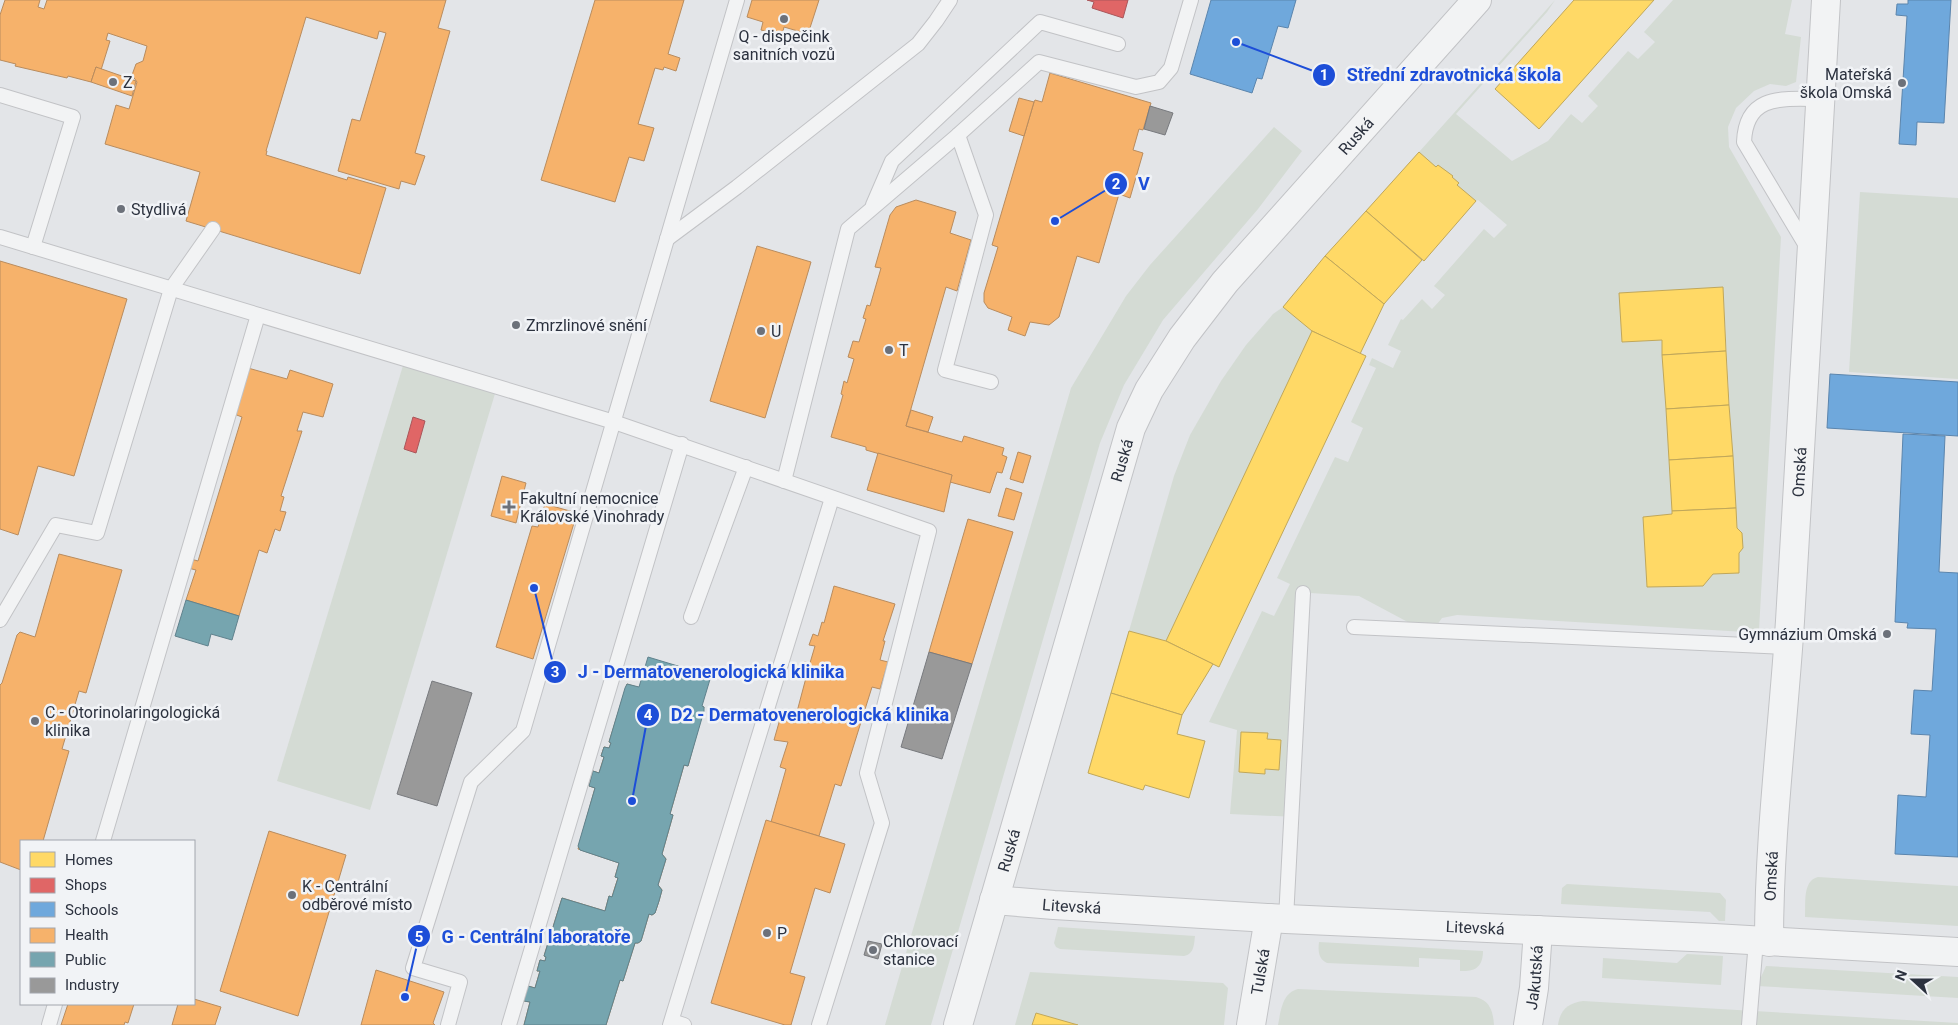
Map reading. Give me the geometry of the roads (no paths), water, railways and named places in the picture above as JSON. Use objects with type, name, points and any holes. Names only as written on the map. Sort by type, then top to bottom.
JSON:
[{"type":"street","name":"Ruská","points":[[958,1025],[1131,428],[1149,390],[1182,338],[1225,282],[1477,0]]},
{"type":"street","name":"Omská","points":[[1763,942],[1769,889],[1788,647],[1813,256],[1826,0]]},
{"type":"street","name":"Litevská","points":[[994,900],[1278,919],[1538,930],[1958,952]]},
{"type":"street","name":"Tulská","points":[[1251,1025],[1278,919]]},
{"type":"street","name":"Jakutská","points":[[1528,1025],[1534,988],[1538,930]]},
{"type":"lane","points":[[448,1025],[460,982],[413,968],[471,782],[522,731],[737,0]]},
{"type":"lane","points":[[667,240],[918,44],[950,0]]},
{"type":"lane","points":[[784,481],[848,229],[958,135],[1039,62],[1136,87],[1160,82],[1171,68],[1191,0]]},
{"type":"lane","points":[[872,208],[892,161],[1040,22],[1118,44]]},
{"type":"lane","points":[[0,95],[73,117],[33,247]]},
{"type":"lane","points":[[1813,256],[1744,142],[1744,128],[1749,118],[1765,102],[1779,99],[1821,98]]},
{"type":"lane","points":[[958,135],[986,215],[945,370],[992,382]]},
{"type":"lane","points":[[0,620],[56,525],[97,533],[171,289],[212,229]]},
{"type":"lane","points":[[0,237],[614,422],[929,531],[867,773],[882,823],[819,1025]]},
{"type":"lane","points":[[103,840],[258,315]]},
{"type":"lane","points":[[509,1025],[682,444]]},
{"type":"lane","points":[[692,617],[746,467]]},
{"type":"lane","points":[[675,1024],[832,498]]},
{"type":"lane","points":[[1278,919],[1304,593]]},
{"type":"lane","points":[[1354,627],[1788,647]]},
{"type":"lane","points":[[1749,1025],[1763,942]]},
{"type":"lane","points":[[49,1025],[55,1005]]},
{"type":"place","name":"Q - dispečink sanitních vozů","points":[[784,19]]},
{"type":"place","name":"Střední zdravotnická škola","points":[[1236,42]]},
{"type":"place","name":"Z","points":[[113,82]]},
{"type":"place","name":"Mateřská škola Omská","points":[[1902,83]]},
{"type":"place","name":"Stydlivá","points":[[121,209]]},
{"type":"place","name":"V","points":[[1055,221]]},
{"type":"place","name":"Zmrzlinové snění","points":[[516,325]]},
{"type":"place","name":"U","points":[[761,331]]},
{"type":"place","name":"T","points":[[889,350]]},
{"type":"place","name":"Fakultní nemocnice Královské Vinohrady","points":[[509,507]]},
{"type":"place","name":"J - Dermatovenerologická klinika","points":[[534,588]]},
{"type":"place","name":"Gymnázium Omská","points":[[1887,634]]},
{"type":"place","name":"C - Otorinolaringologická klinika","points":[[35,721]]},
{"type":"place","name":"D2 - Dermatovenerologická klinika","points":[[632,801]]},
{"type":"place","name":"K - Centrální odběrové místo","points":[[292,895]]},
{"type":"place","name":"P","points":[[767,933]]},
{"type":"place","name":"Chlorovací stanice","points":[[873,950]]},
{"type":"place","name":"G - Centrální laboratoře","points":[[405,997]]}]
